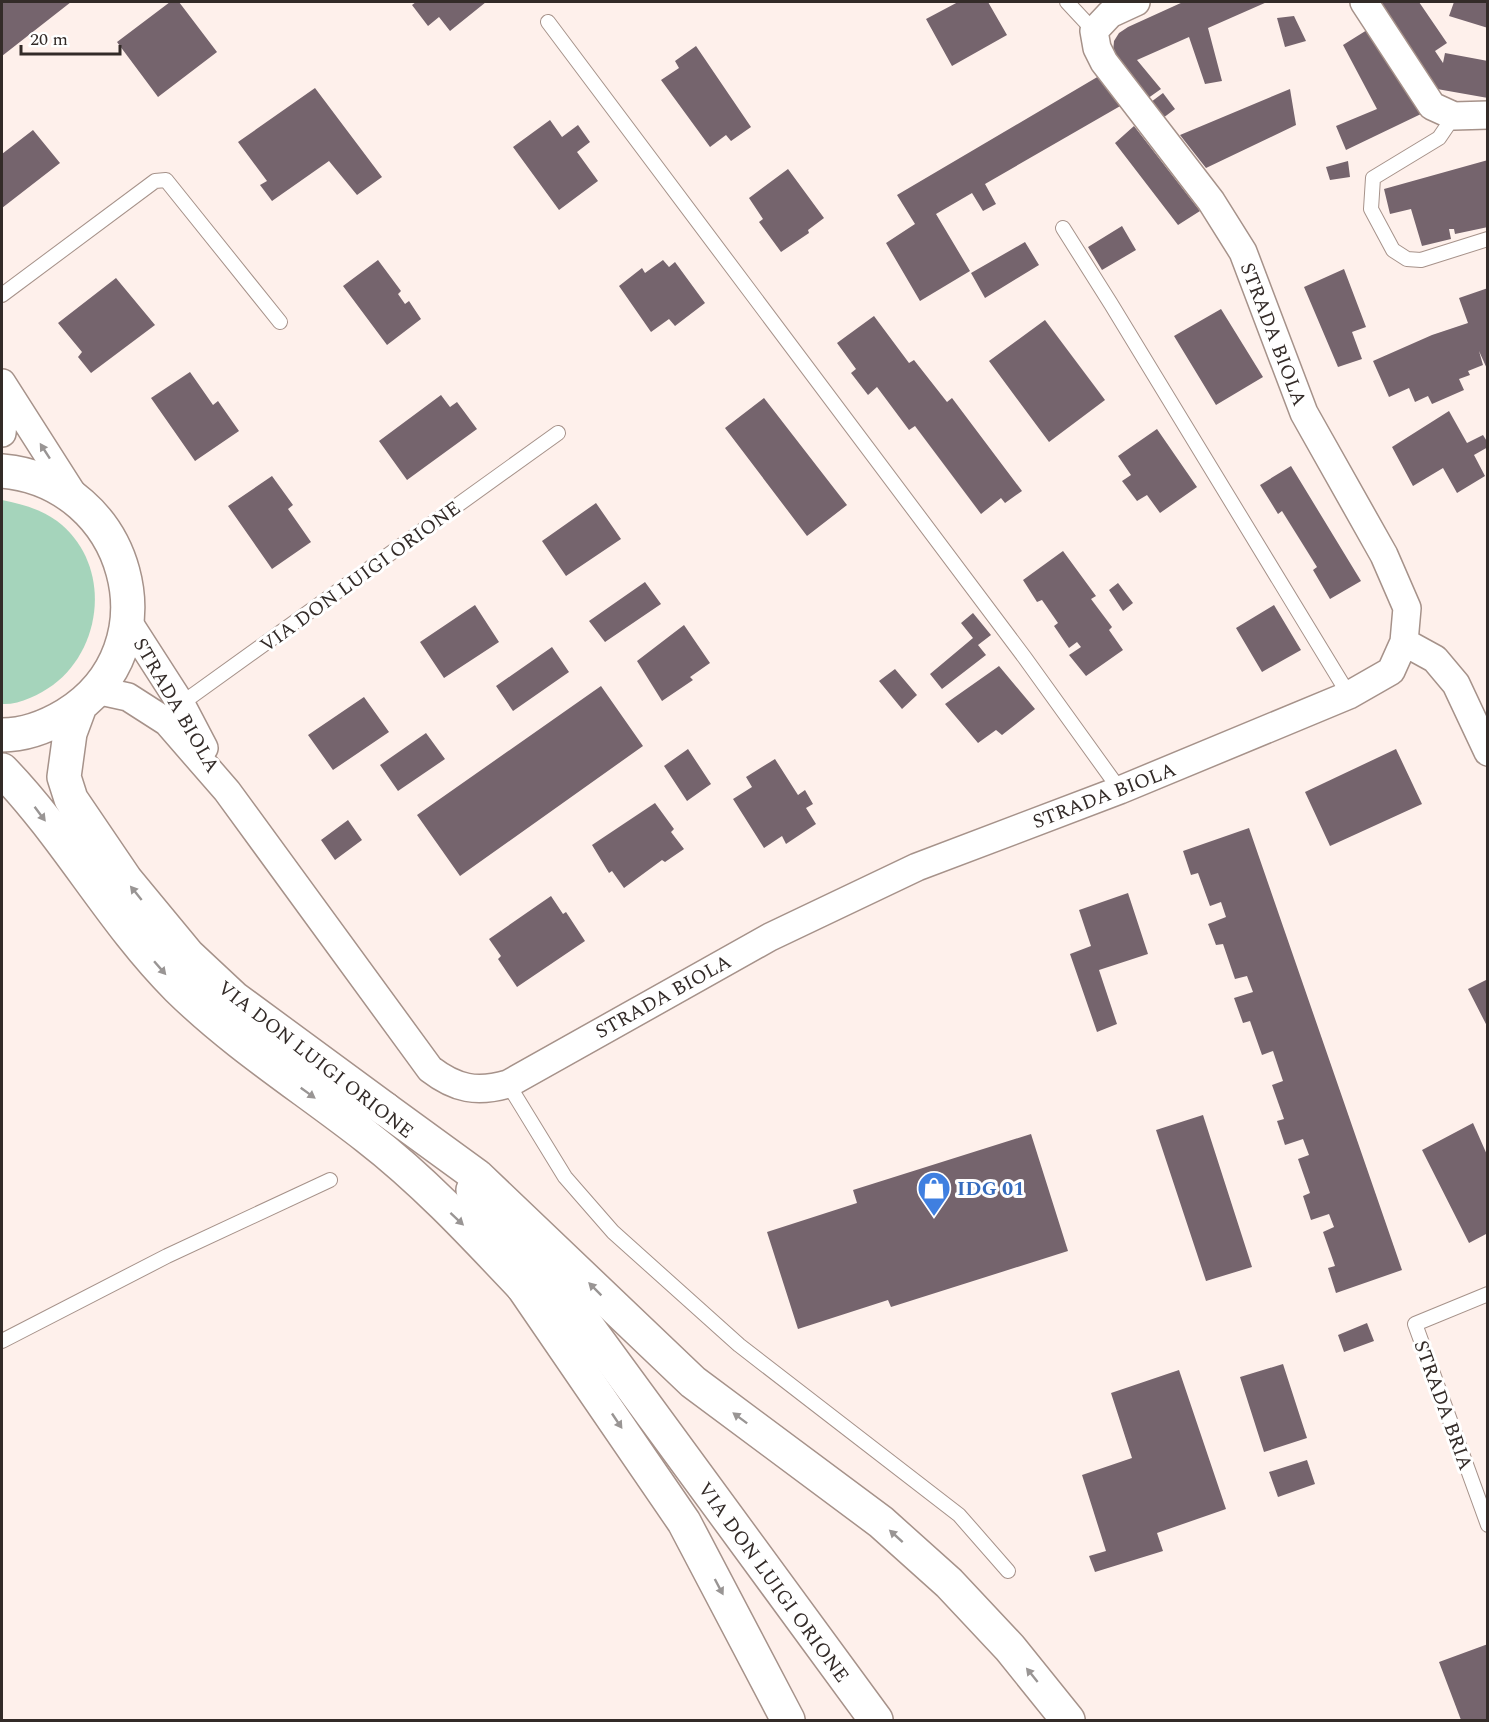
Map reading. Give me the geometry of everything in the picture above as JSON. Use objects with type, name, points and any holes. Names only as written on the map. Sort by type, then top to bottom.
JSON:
[{"type":"main road","points":[[2,471],[24,473],[60,487],[91,511],[114,544],[126,580],[127,620],[117,657],[88,698],[50,725],[15,735],[2,735]]},
{"type":"main road","name":"VIA DON LUIGI ORIONE","points":[[88,698],[70,733],[64,777],[71,799],[126,880],[188,955],[234,998],[385,1109],[472,1189],[555,1282],[876,1720]]},
{"type":"main road","name":"VIA DON LUIGI ORIONE","points":[[2,770],[24,794],[141,946],[176,986],[221,1029],[369,1138],[463,1224],[672,1444]]},
{"type":"main road","points":[[385,1109],[477,1176],[693,1382],[881,1522],[949,1583],[1010,1648],[1068,1720]]},
{"type":"main road","points":[[523,1287],[684,1522],[788,1720]]},
{"type":"street","points":[[1094,31],[1110,14],[1136,2]]},
{"type":"street","points":[[1364,2],[1432,106],[1454,116],[1488,115]]},
{"type":"street","name":"STRADA BIOLA","points":[[127,620],[171,711],[430,1069],[447,1082],[467,1089],[488,1090],[508,1084],[770,937],[917,867],[1120,790],[1349,695],[1391,670],[1404,642],[1407,608],[1384,555],[1304,413],[1243,252],[1211,201],[1104,62],[1097,48],[1094,31]]},
{"type":"street","points":[[2,383],[77,500]]},
{"type":"street","points":[[2,396],[4,416],[2,433]]},
{"type":"street","points":[[1404,642],[1435,659],[1456,684],[1488,752]]},
{"type":"street","name":"STRADA BIOLA","points":[[88,698],[128,697],[171,711]]},
{"type":"lane","points":[[1067,2],[1094,31]]},
{"type":"lane","points":[[548,22],[1018,648],[1120,790]]},
{"type":"lane","points":[[1454,116],[1439,138],[1373,178],[1371,209],[1393,250],[1407,259],[1421,260],[1488,239]]},
{"type":"lane","points":[[2,295],[155,181],[166,180],[280,322]]},
{"type":"lane","points":[[1063,228],[1349,695]]},
{"type":"lane","name":"VIA DON LUIGI ORIONE","points":[[171,711],[558,433]]},
{"type":"lane","points":[[508,1084],[565,1177],[613,1232],[739,1345],[959,1515],[1008,1571]]},
{"type":"lane","points":[[2,1341],[167,1256],[330,1180]]},
{"type":"lane","name":"STRADA BRIA","points":[[1488,1294],[1415,1324],[1488,1526]]},
{"type":"green space","points":[[2,500],[44,513],[57,521],[75,539],[87,559],[93,581],[95,604],[91,627],[83,649],[70,669],[53,685],[35,696],[15,703],[2,704]]},
{"type":"building","points":[[2,2],[71,2],[2,56]]},
{"type":"building","points":[[170,2],[179,2],[217,52],[158,97],[117,42]]},
{"type":"building","points":[[416,2],[486,2],[450,31],[439,17],[428,26],[412,5]]},
{"type":"building","points":[[958,2],[988,2],[1007,35],[952,66],[926,19]]},
{"type":"building","points":[[1183,2],[1267,2],[1208,28],[1222,81],[1205,84],[1189,37],[1137,60],[1161,89],[1144,101],[1113,52],[1114,41],[1119,33],[1128,27]]},
{"type":"building","points":[[1379,2],[1419,2],[1447,43],[1435,51],[1443,63],[1445,53],[1488,61],[1488,98],[1437,89]]},
{"type":"building","points":[[1454,2],[1488,2],[1488,28],[1449,16]]},
{"type":"building","points":[[1294,16],[1306,41],[1285,47],[1277,18]]},
{"type":"building","points":[[1367,30],[1421,114],[1346,150],[1336,126],[1377,109],[1343,45]]},
{"type":"building","points":[[696,46],[751,127],[731,141],[726,135],[710,147],[661,80],[679,68],[675,61]]},
{"type":"building","points":[[1099,76],[1122,105],[985,184],[996,204],[983,211],[972,193],[936,214],[970,271],[920,301],[886,243],[915,224],[897,195]]},
{"type":"building","points":[[315,88],[382,177],[357,195],[329,161],[272,201],[260,185],[267,181],[238,142]]},
{"type":"building","points":[[1290,89],[1296,125],[1206,168],[1180,135]]},
{"type":"building","points":[[1163,93],[1175,109],[1159,121],[1147,105]]},
{"type":"building","points":[[550,120],[562,137],[578,125],[590,142],[577,152],[598,181],[559,210],[513,147]]},
{"type":"building","points":[[1134,126],[1200,211],[1178,225],[1115,143]]},
{"type":"building","points":[[33,130],[60,163],[2,208],[2,154]]},
{"type":"building","points":[[1488,160],[1488,227],[1455,234],[1454,229],[1449,229],[1451,239],[1422,246],[1411,209],[1390,214],[1384,189]]},
{"type":"building","points":[[1348,161],[1350,177],[1330,180],[1326,167]]},
{"type":"building","points":[[788,169],[824,218],[808,230],[809,233],[781,252],[759,222],[763,219],[749,198]]},
{"type":"building","points":[[1122,226],[1136,250],[1102,270],[1088,247]]},
{"type":"building","points":[[1025,242],[1039,265],[985,298],[971,273]]},
{"type":"building","points":[[378,260],[401,291],[398,294],[405,304],[409,301],[421,319],[387,345],[343,286]]},
{"type":"building","points":[[663,260],[669,267],[675,262],[705,303],[675,326],[669,319],[651,332],[619,286],[642,268],[645,273]]},
{"type":"building","points":[[1344,269],[1366,327],[1352,332],[1362,359],[1338,367],[1304,287]]},
{"type":"building","points":[[116,278],[155,325],[91,373],[78,357],[82,352],[58,323]]},
{"type":"building","points":[[1488,288],[1488,371],[1479,351],[1483,365],[1468,371],[1470,375],[1459,379],[1464,390],[1432,404],[1428,396],[1415,402],[1409,388],[1389,397],[1373,361],[1432,335],[1468,323],[1459,298]]},
{"type":"building","points":[[1221,309],[1263,377],[1216,405],[1174,336]]},
{"type":"building","points":[[874,316],[909,363],[914,360],[947,402],[952,398],[1022,491],[1005,503],[1001,498],[981,514],[915,426],[909,430],[877,387],[868,395],[851,373],[856,369],[837,343]]},
{"type":"building","points":[[1045,320],[1105,400],[1049,442],[989,361]]},
{"type":"building","points":[[190,372],[213,405],[218,401],[239,431],[195,461],[151,398]]},
{"type":"building","points":[[441,395],[450,407],[457,402],[477,429],[407,480],[379,441]]},
{"type":"building","points":[[764,398],[847,505],[807,536],[725,428]]},
{"type":"building","points":[[1449,411],[1467,443],[1483,435],[1488,443],[1488,447],[1474,455],[1485,476],[1457,493],[1443,468],[1413,486],[1392,447]]},
{"type":"building","points":[[1157,429],[1197,487],[1160,513],[1147,495],[1137,501],[1122,481],[1131,475],[1118,456]]},
{"type":"building","points":[[1291,466],[1361,581],[1330,599],[1313,570],[1317,567],[1282,511],[1278,514],[1260,485]]},
{"type":"building","points":[[272,476],[293,505],[288,509],[311,542],[272,569],[228,506]]},
{"type":"building","points":[[596,503],[621,539],[566,576],[542,541]]},
{"type":"building","points":[[1063,551],[1096,596],[1091,599],[1112,627],[1109,630],[1123,650],[1086,676],[1069,655],[1081,647],[1077,642],[1069,648],[1054,626],[1058,623],[1042,600],[1037,602],[1023,580]]},
{"type":"building","points":[[645,582],[661,604],[605,642],[589,621]]},
{"type":"building","points":[[1118,583],[1133,603],[1123,611],[1109,590]]},
{"type":"building","points":[[475,605],[499,642],[444,678],[420,642]]},
{"type":"building","points":[[1274,605],[1301,650],[1262,672],[1236,628]]},
{"type":"building","points":[[973,613],[991,635],[978,645],[986,655],[942,689],[930,674],[973,638],[961,623]]},
{"type":"building","points":[[684,625],[710,663],[690,677],[693,680],[662,701],[637,661]]},
{"type":"building","points":[[552,647],[569,672],[513,711],[496,686]]},
{"type":"building","points":[[999,666],[1035,709],[1002,735],[996,730],[978,743],[945,704]]},
{"type":"building","points":[[895,669],[917,695],[902,709],[879,681]]},
{"type":"building","points":[[601,686],[643,746],[460,876],[417,815]]},
{"type":"building","points":[[364,697],[389,732],[333,770],[308,735]]},
{"type":"building","points":[[426,733],[445,759],[398,791],[380,765]]},
{"type":"building","points":[[688,749],[711,784],[687,801],[664,766]]},
{"type":"building","points":[[1396,749],[1422,804],[1330,846],[1305,792]]},
{"type":"building","points":[[775,759],[798,795],[805,790],[813,804],[806,808],[816,824],[786,844],[782,836],[764,848],[733,799],[752,787],[746,777]]},
{"type":"building","points":[[655,803],[674,829],[671,832],[684,849],[665,862],[662,860],[624,888],[612,871],[609,873],[592,845]]},
{"type":"building","points":[[348,820],[362,840],[335,860],[321,840]]},
{"type":"building","points":[[1249,828],[1402,1270],[1336,1293],[1328,1268],[1335,1266],[1323,1232],[1334,1227],[1329,1214],[1311,1220],[1303,1196],[1310,1193],[1298,1159],[1309,1155],[1303,1139],[1285,1145],[1277,1121],[1284,1119],[1272,1085],[1283,1081],[1273,1051],[1262,1055],[1250,1021],[1243,1023],[1234,998],[1253,992],[1247,976],[1235,979],[1223,944],[1216,945],[1208,924],[1226,917],[1221,902],[1210,906],[1198,873],[1191,875],[1183,851]]},
{"type":"building","points":[[1128,893],[1148,954],[1099,970],[1117,1024],[1097,1032],[1070,954],[1091,946],[1079,910]]},
{"type":"building","points":[[551,896],[563,914],[566,912],[585,941],[517,987],[498,959],[501,956],[489,939]]},
{"type":"building","points":[[1488,979],[1488,1028],[1468,989]]},
{"type":"building","points":[[1203,1115],[1252,1267],[1206,1281],[1156,1130]]},
{"type":"building","points":[[1473,1123],[1488,1157],[1488,1233],[1469,1243],[1422,1150]]},
{"type":"building","name":"IDG 01","points":[[1031,1134],[1068,1251],[891,1307],[888,1300],[798,1329],[767,1232],[857,1203],[853,1190]]},
{"type":"building","points":[[1367,1323],[1374,1341],[1344,1352],[1338,1335]]},
{"type":"building","points":[[1283,1364],[1307,1438],[1264,1452],[1240,1377]]},
{"type":"building","points":[[1179,1370],[1226,1509],[1157,1533],[1163,1551],[1095,1572],[1089,1556],[1106,1551],[1082,1475],[1132,1458],[1111,1393]]},
{"type":"building","points":[[1307,1460],[1315,1484],[1278,1497],[1269,1472]]},
{"type":"building","points":[[1488,1644],[1488,1720],[1461,1720],[1439,1662]]},
{"type":"place","name":"IDG 01","points":[[934,1217]]}]
